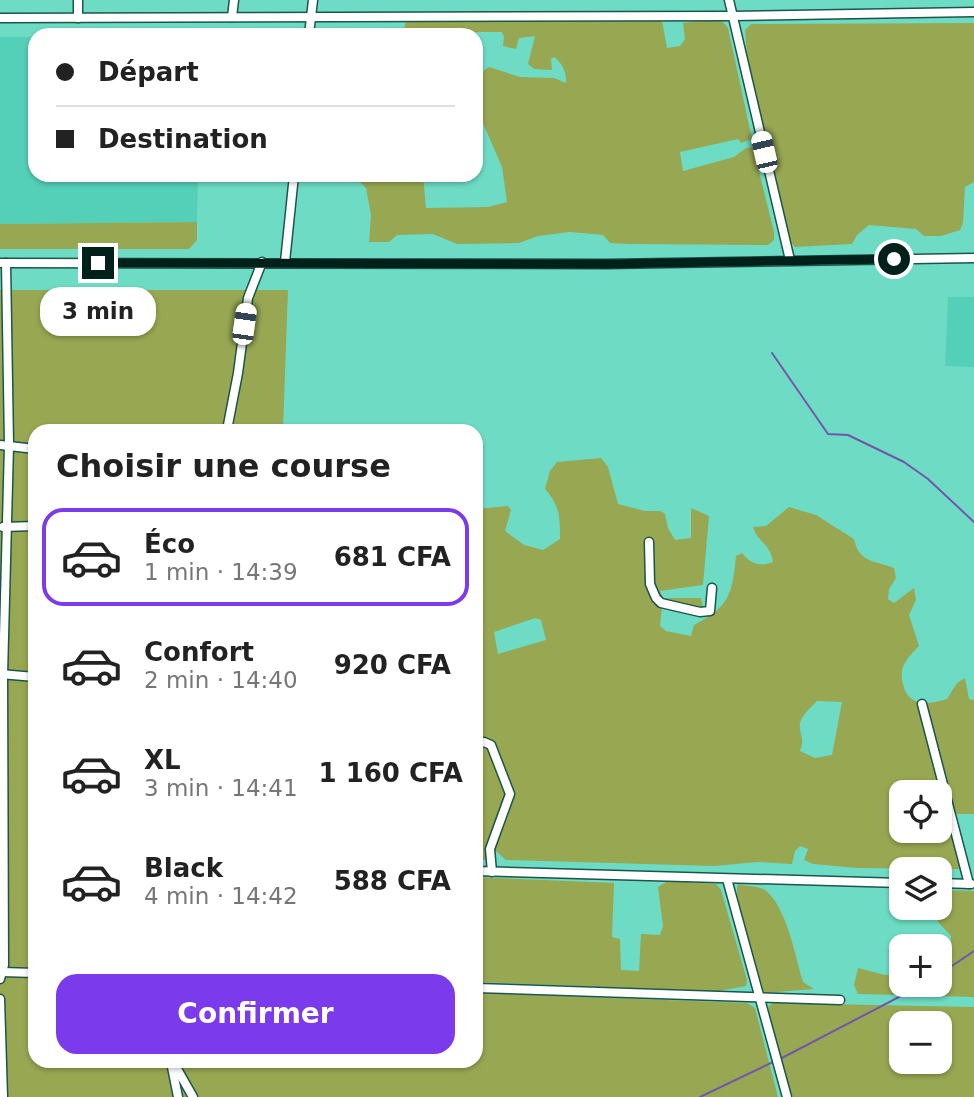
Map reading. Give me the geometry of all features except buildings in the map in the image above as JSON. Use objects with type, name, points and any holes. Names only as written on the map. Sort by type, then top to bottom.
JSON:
[{"type":"street","points":[[78,0],[78,18]]},
{"type":"street","points":[[232,17],[234,0]]},
{"type":"street","points":[[310,28],[313,0]]},
{"type":"street","points":[[729,0],[790,260]]},
{"type":"street","points":[[0,18],[733,16],[974,12]]},
{"type":"street","points":[[285,262],[293,182]]},
{"type":"street","points":[[28,973],[1,975],[3,263],[607,264],[974,258]]},
{"type":"street","points":[[228,424],[248,298],[262,262]]},
{"type":"street","points":[[4,445],[28,448]]},
{"type":"street","points":[[3,527],[28,526]]},
{"type":"street","points":[[649,542],[650,583],[661,603],[701,612],[710,611],[712,588]]},
{"type":"street","points":[[2,674],[28,676]]},
{"type":"street","points":[[922,704],[972,884],[952,884]]},
{"type":"street","points":[[483,742],[491,745],[510,794],[490,849],[492,872]]},
{"type":"street","points":[[483,871],[889,883]]},
{"type":"street","points":[[727,879],[787,1097]]},
{"type":"street","points":[[483,988],[840,1000]]},
{"type":"street","points":[[0,999],[3,1097]]},
{"type":"street","points":[[173,1068],[178,1097]]},
{"type":"street","points":[[176,1068],[192,1097]]},
{"type":"shaded area","points":[[0,37],[28,37],[28,182],[198,182],[197,222],[0,224]]},
{"type":"shaded area","points":[[948,297],[974,297],[974,367],[945,366]]},
{"type":"green space","points":[[712,19],[723,22],[728,28],[752,139],[741,143],[738,139],[680,152],[683,171],[734,157],[746,148],[753,147],[774,232],[774,240],[768,245],[610,243],[603,235],[570,232],[538,236],[519,243],[457,244],[433,234],[397,235],[389,242],[369,242],[371,215],[366,188],[360,182],[424,182],[426,208],[488,207],[507,202],[502,167],[483,123],[483,71],[489,67],[520,77],[554,78],[566,83],[563,68],[554,57],[551,59],[552,70],[534,69],[528,64],[535,36],[519,38],[516,49],[503,46],[502,32],[483,32],[483,28],[404,28],[406,22],[662,20],[667,48],[680,46],[685,39],[683,23]]},
{"type":"green space","points":[[974,23],[974,182],[965,187],[963,223],[960,230],[941,236],[924,236],[916,229],[869,225],[857,235],[852,244],[795,247],[787,238],[747,55],[745,30],[751,24]]},
{"type":"green space","points":[[197,222],[197,240],[189,249],[0,249],[0,224]]},
{"type":"green space","points":[[0,290],[288,290],[283,424],[28,424],[28,1068],[483,1068],[483,993],[747,1003],[755,1008],[778,1097],[0,1097]]},
{"type":"green space","points":[[601,458],[608,467],[618,504],[645,511],[661,511],[665,514],[668,528],[675,540],[691,538],[691,508],[709,516],[703,585],[660,591],[663,598],[701,598],[703,608],[662,607],[660,626],[666,631],[691,636],[694,625],[722,605],[733,581],[736,556],[742,553],[752,562],[759,564],[773,562],[753,527],[766,526],[789,507],[816,515],[854,539],[856,547],[864,557],[894,568],[896,578],[889,589],[888,599],[894,603],[914,588],[916,600],[909,615],[919,646],[908,659],[902,673],[909,697],[926,703],[947,699],[957,683],[965,678],[969,699],[974,700],[974,814],[952,814],[952,780],[889,780],[889,843],[952,843],[952,838],[960,869],[952,869],[952,857],[889,857],[889,868],[813,864],[804,860],[808,849],[800,846],[795,851],[792,864],[758,862],[714,866],[506,860],[497,852],[487,853],[486,860],[483,860],[483,508],[508,506],[511,510],[505,531],[524,545],[543,550],[560,539],[558,512],[545,489],[550,471],[557,462]],"holes":[[[535,618],[541,620],[546,640],[498,654],[494,632]],[[817,701],[842,702],[832,755],[815,758],[800,751],[800,725],[805,714]]]},
{"type":"green space","points":[[483,877],[614,883],[612,937],[620,939],[621,970],[639,971],[641,934],[660,935],[663,926],[658,887],[668,881],[716,884],[721,890],[747,980],[746,986],[718,991],[483,982]]},
{"type":"green space","points":[[738,884],[765,890],[773,898],[785,920],[803,982],[814,989],[764,993],[741,918]]},
{"type":"green space","points":[[952,890],[974,891],[974,997],[952,996],[952,934],[938,920],[952,920]]},
{"type":"green space","points":[[858,968],[889,975],[889,995],[858,994],[854,985]]},
{"type":"green space","points":[[773,1003],[974,1007],[974,1097],[793,1097],[782,1069],[768,1007]]},
{"type":"waterway","points":[[772,353],[828,434],[848,435],[904,462],[928,479],[974,522]]},
{"type":"waterway","points":[[952,966],[974,951]]},
{"type":"waterway","points":[[780,1059],[899,997]]},
{"type":"waterway","points":[[700,1097],[775,1061]]},
{"type":"route","points":[[98,263],[607,264],[894,259]]}]
